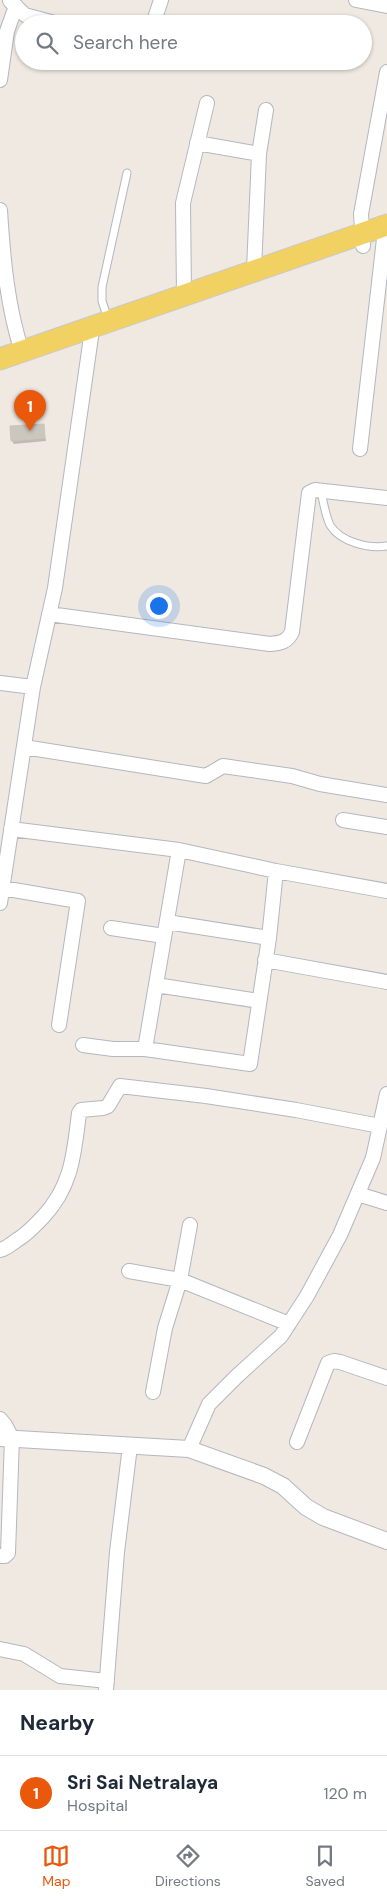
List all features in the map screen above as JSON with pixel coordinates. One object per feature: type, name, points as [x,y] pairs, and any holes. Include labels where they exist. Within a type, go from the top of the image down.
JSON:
[{"type":"main road","points":[[0,359],[254,270],[386,234]]},
{"type":"main road","points":[[0,369],[362,240]]},
{"type":"street","points":[[156,15],[161,0]]},
{"type":"street","points":[[356,0],[387,6]]},
{"type":"street","points":[[13,3],[25,15]]},
{"type":"street","points":[[0,80],[13,3]]},
{"type":"street","points":[[362,240],[361,214],[387,72]]},
{"type":"street","points":[[184,295],[183,202],[207,104]]},
{"type":"street","points":[[254,270],[259,154],[266,110]]},
{"type":"street","points":[[197,143],[259,154]]},
{"type":"street","points":[[0,210],[4,265],[4,301],[22,352]]},
{"type":"street","points":[[360,448],[386,234]]},
{"type":"street","points":[[0,903],[33,687],[55,588],[91,337]]},
{"type":"street","points":[[49,614],[270,644],[279,643],[288,639],[292,632],[309,494],[315,490],[321,490],[387,498]]},
{"type":"street","points":[[0,683],[33,687]]},
{"type":"street","points":[[24,747],[206,776],[223,766],[292,776],[320,784],[387,795]]},
{"type":"street","points":[[342,820],[387,827]]},
{"type":"street","points":[[11,829],[179,850],[276,871],[387,890]]},
{"type":"street","points":[[145,1049],[179,850]]},
{"type":"street","points":[[83,1045],[145,1049],[250,1064],[269,938],[276,871]]},
{"type":"street","points":[[2,888],[78,901],[59,1025]]},
{"type":"street","points":[[111,928],[166,929],[269,938]]},
{"type":"street","points":[[265,960],[387,982]]},
{"type":"street","points":[[156,985],[259,1001]]},
{"type":"street","points":[[0,1250],[30,1231],[57,1199],[69,1177],[81,1110],[108,1106],[120,1086],[206,1096],[380,1126]]},
{"type":"street","points":[[189,1449],[209,1404],[281,1336],[307,1296],[340,1235],[373,1158],[387,1094]]},
{"type":"street","points":[[358,1194],[387,1203]]},
{"type":"street","points":[[153,1392],[165,1328],[180,1280],[190,1225]]},
{"type":"street","points":[[129,1271],[180,1280],[288,1324]]},
{"type":"street","points":[[298,1442],[328,1363],[340,1362],[387,1378]]},
{"type":"street","points":[[0,1419],[5,1425],[6,1438],[8,1553],[5,1556],[0,1556]]},
{"type":"street","points":[[6,1438],[189,1449],[264,1476],[283,1486],[306,1507],[323,1517],[387,1541]]},
{"type":"street","points":[[0,1649],[24,1654],[60,1676],[106,1686],[116,1552],[130,1446]]},
{"type":"lane","points":[[109,321],[102,301],[102,287],[127,173]]},
{"type":"lane","points":[[321,490],[324,510],[331,527],[344,538],[363,545],[387,546]]},
{"type":"building","points":[[44,424],[45,438],[11,441],[10,426]]},
{"type":"place","name":"Sri Sai Netralaya","points":[[30,431]]}]
